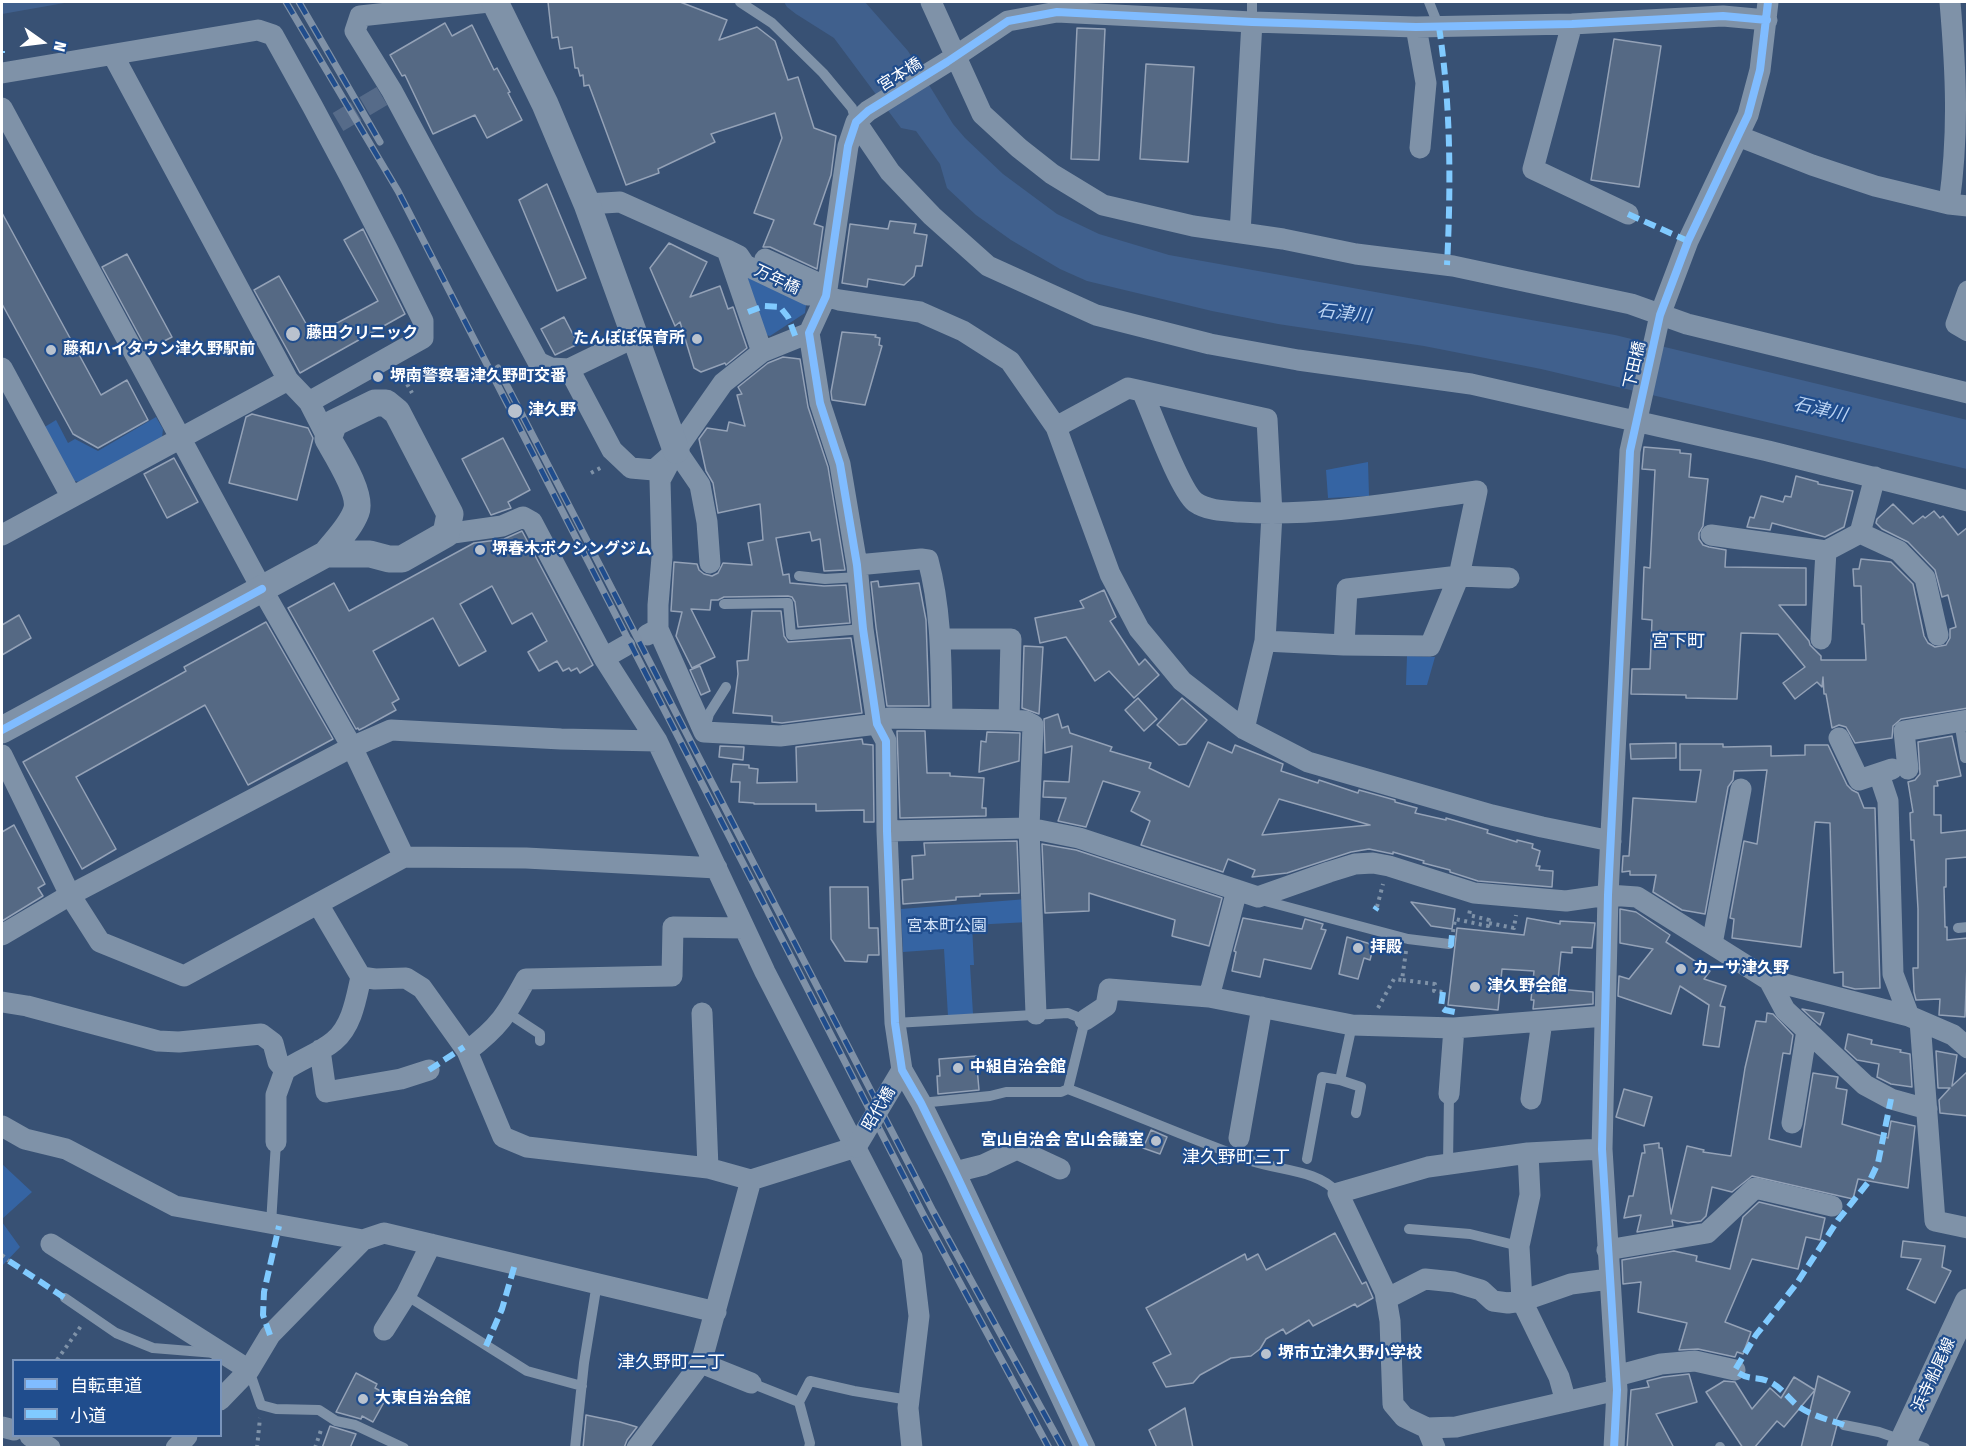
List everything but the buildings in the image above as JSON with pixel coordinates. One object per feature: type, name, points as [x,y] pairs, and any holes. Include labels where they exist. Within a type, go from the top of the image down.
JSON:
[{"type":"street","points":[[489,2],[360,16],[355,31],[387,94],[538,362],[551,368],[569,369],[635,336]]},
{"type":"street","points":[[495,2],[545,104],[587,204],[676,450],[700,485],[707,522],[710,563]]},
{"type":"street","points":[[931,2],[952,59],[982,114],[1019,148],[1075,189],[1103,205],[1193,226],[1283,239],[1356,254],[1453,266],[1631,304],[1687,324],[1968,393]]},
{"type":"street","points":[[1738,136],[1812,165],[1875,186],[1958,205],[1955,159],[1956,73],[1950,2]]},
{"type":"street","name":"宮本橋","points":[[862,116],[1008,21],[1057,12],[1252,12],[1416,27],[1439,27],[1572,24],[1723,16],[1768,11]]},
{"type":"street","name":"下田橋","points":[[1614,1448],[1617,1383],[1602,1149],[1608,895],[1630,451],[1660,315],[1689,241],[1748,115],[1760,70],[1768,11]]},
{"type":"street","points":[[1240,233],[1252,12]]},
{"type":"street","points":[[1572,24],[1533,169],[1628,214]]},
{"type":"street","points":[[1416,27],[1426,83],[1420,148]]},
{"type":"street","points":[[2,73],[258,30],[273,35],[332,125],[376,225],[423,321],[423,338],[309,402]]},
{"type":"street","points":[[2,730],[326,554],[358,510],[354,488],[309,402],[288,380],[113,55]]},
{"type":"street","points":[[2,108],[179,438],[352,747],[404,857]]},
{"type":"street","points":[[862,116],[848,146],[809,333],[820,403],[840,464],[877,724],[886,741],[887,831],[896,1023],[902,1070],[955,1172],[1084,1448]]},
{"type":"street","points":[[862,116],[890,172],[932,216],[988,266],[1096,315],[1210,344],[1298,360],[1450,380],[1636,421],[1968,501]]},
{"type":"street","points":[[587,204],[620,202],[737,257],[752,252],[816,282],[818,295]]},
{"type":"street","points":[[737,257],[762,352]]},
{"type":"street","points":[[1968,291],[1956,324],[1968,331]]},
{"type":"street","points":[[818,295],[920,312],[963,331],[1010,361],[1056,427],[1110,574],[1139,629],[1182,681],[1244,729],[1308,762],[1492,815],[1611,841]]},
{"type":"street","points":[[809,333],[762,352],[723,383],[676,450],[660,480],[662,557],[652,632],[704,732],[780,736],[877,724],[889,718],[1009,720],[1025,721],[1033,725],[1029,828],[1036,1014]]},
{"type":"street","points":[[2,368],[71,496]]},
{"type":"street","points":[[569,369],[612,450],[631,468],[654,470],[676,450]]},
{"type":"street","points":[[2,535],[288,380]]},
{"type":"street","points":[[1056,427],[1128,388],[1268,419],[1272,514],[1265,641],[1244,729]]},
{"type":"street","points":[[1142,391],[1182,484],[1195,502],[1214,510],[1272,514],[1353,508],[1477,491],[1459,576],[1430,646],[1265,641]]},
{"type":"street","points":[[328,439],[334,423],[375,403],[386,403],[397,412],[450,514],[446,534]]},
{"type":"street","points":[[1711,535],[1826,551],[1860,533],[1875,477]]},
{"type":"street","points":[[326,554],[370,554],[388,559],[402,559],[446,534],[502,526],[523,518],[532,522],[604,658],[657,741],[744,928],[912,1257],[919,1316],[909,1400],[912,1448]]},
{"type":"street","points":[[1860,533],[1899,551],[1924,578],[1938,635]]},
{"type":"street","points":[[1821,639],[1826,551]]},
{"type":"street","points":[[857,571],[921,559],[928,560],[941,639],[942,719]]},
{"type":"street","points":[[1344,645],[1347,589],[1459,576],[1509,578]]},
{"type":"street","points":[[941,639],[1011,639],[1009,720]]},
{"type":"street","points":[[604,658],[625,646]]},
{"type":"street","points":[[1963,720],[1904,731],[1893,771],[1888,801],[1893,974],[1915,1018],[1927,1109],[1935,1221],[1968,1228]]},
{"type":"street","points":[[2,935],[70,895],[352,747],[391,730],[561,739],[657,741]]},
{"type":"street","points":[[1839,738],[1859,780],[1893,771]]},
{"type":"street","points":[[2,755],[70,895],[100,942],[184,976],[404,857],[526,858],[717,868]]},
{"type":"street","points":[[1712,944],[1741,789]]},
{"type":"street","points":[[887,831],[1029,828],[1079,838],[1258,897],[1338,869],[1355,864],[1373,863],[1474,893],[1566,901],[1608,895],[1637,897],[1769,980],[1915,1018],[1953,1035],[1968,1048]]},
{"type":"street","points":[[1209,996],[1237,890]]},
{"type":"street","points":[[276,1142],[276,1095],[285,1070],[335,1040],[346,1027],[355,1005],[361,977],[318,904]]},
{"type":"street","points":[[467,1051],[488,1035],[508,1013],[526,979],[672,976],[673,927],[744,928]]},
{"type":"street","points":[[361,977],[406,978],[422,988],[467,1051],[503,1137],[527,1147],[708,1168],[751,1180],[856,1147]]},
{"type":"street","points":[[1769,980],[1785,1010],[1865,1085],[1891,1099],[1927,1109]]},
{"type":"street","points":[[1085,1020],[1106,1006],[1109,989],[1209,996],[1361,1026],[1454,1028],[1605,1017]]},
{"type":"street","points":[[2,1002],[27,1006],[158,1041],[179,1042],[261,1034],[273,1043],[278,1062],[285,1070]]},
{"type":"street","points":[[1239,1138],[1262,1007]]},
{"type":"street","points":[[702,1013],[708,1168]]},
{"type":"street","points":[[1531,1099],[1542,1022]]},
{"type":"street","points":[[1449,1094],[1454,1028]]},
{"type":"street","points":[[1792,1123],[1807,1030]]},
{"type":"street","points":[[320,1050],[326,1092],[401,1079],[429,1070]]},
{"type":"street","name":"昭代橋","points":[[856,1147],[902,1070]]},
{"type":"street","points":[[2,1126],[25,1139],[66,1149],[175,1206],[363,1240]]},
{"type":"street","points":[[955,1172],[983,1165],[1017,1149],[1060,1168]]},
{"type":"street","points":[[1602,1149],[1528,1153],[1428,1167],[1338,1193],[1385,1292],[1390,1322],[1393,1404],[1404,1417],[1427,1428],[1455,1427],[1566,1402],[1661,1364],[1695,1361],[1735,1370]]},
{"type":"street","points":[[1528,1153],[1530,1195],[1519,1246],[1522,1301],[1559,1377],[1566,1402]]},
{"type":"street","points":[[637,1448],[701,1363],[751,1180]]},
{"type":"street","points":[[1607,1250],[1707,1233],[1755,1188],[1832,1206]]},
{"type":"street","points":[[222,1398],[249,1370],[270,1335],[363,1240],[384,1233],[716,1312]]},
{"type":"street","points":[[51,1244],[249,1370]]},
{"type":"street","points":[[384,1330],[406,1295],[431,1244]]},
{"type":"street","points":[[1386,1299],[1425,1279],[1454,1282],[1481,1290],[1493,1301],[1522,1301],[1571,1284],[1609,1279]]},
{"type":"street","name":"浜寺船尾線","points":[[1909,1445],[1968,1302]]},
{"type":"street","points":[[701,1363],[751,1383]]},
{"type":"street","points":[[1427,1428],[1435,1448]]},
{"type":"street","points":[[32,1437],[50,1448]]},
{"type":"lane","points":[[740,2],[772,22],[862,116]]},
{"type":"lane","points":[[1429,2],[1439,27]]},
{"type":"lane","points":[[799,576],[825,579],[857,571]]},
{"type":"lane","points":[[724,604],[788,603],[791,635],[863,629]]},
{"type":"lane","points":[[704,732],[709,714],[726,687]]},
{"type":"lane","points":[[1963,720],[1965,758]]},
{"type":"lane","points":[[1258,897],[1265,902],[1408,939],[1450,940]]},
{"type":"lane","points":[[508,1013],[540,1034],[540,1041]]},
{"type":"lane","points":[[896,1023],[1068,1013],[1085,1020],[1068,1089]]},
{"type":"lane","points":[[1340,1080],[1361,1026]]},
{"type":"lane","points":[[1306,1159],[1322,1077],[1361,1087],[1356,1113]]},
{"type":"lane","points":[[921,1103],[990,1096],[1006,1092],[1061,1092],[1068,1089],[1259,1164],[1319,1177],[1330,1183],[1338,1193]]},
{"type":"lane","points":[[1448,1164],[1449,1094]]},
{"type":"lane","points":[[271,1224],[276,1142]]},
{"type":"lane","points":[[1409,1229],[1470,1234],[1519,1246]]},
{"type":"lane","points":[[575,1448],[584,1363],[597,1283]]},
{"type":"lane","points":[[406,1295],[527,1371],[582,1386]]},
{"type":"lane","points":[[64,1298],[116,1333],[153,1348],[224,1354]]},
{"type":"lane","points":[[249,1370],[261,1405],[276,1409],[319,1410],[336,1421],[355,1425],[404,1448]]},
{"type":"lane","points":[[808,1448],[810,1443],[799,1402],[810,1381],[909,1400]]},
{"type":"lane","points":[[751,1383],[799,1402]]},
{"type":"lane","points":[[1844,1425],[1879,1432],[1909,1445]]},
{"type":"path","points":[[591,473],[608,464]]},
{"type":"path","points":[[1450,940],[1455,919],[1499,925]]},
{"type":"path","points":[[1402,980],[1408,939]]},
{"type":"path","points":[[1361,1026],[1394,979],[1435,984],[1434,991],[1443,992]]},
{"type":"path","points":[[2,1255],[9,1261]]},
{"type":"path","points":[[58,1359],[88,1316]]},
{"type":"path","points":[[257,1448],[261,1405]]},
{"type":"green space","points":[[745,274],[806,305],[805,313],[770,336],[762,334]]},
{"type":"green space","points":[[156,417],[163,429],[162,438],[79,482],[71,480],[43,428],[56,420],[68,443],[75,439],[98,451]]},
{"type":"green space","points":[[1368,462],[1369,496],[1328,498],[1326,470]]},
{"type":"green space","points":[[1407,656],[1435,657],[1427,685],[1406,685]]},
{"type":"green space","name":"宮本町公園","points":[[1027,899],[1029,922],[972,925],[974,965],[970,965],[973,1014],[948,1016],[944,949],[903,952],[901,909]]},
{"type":"green space","points":[[2,1164],[32,1192],[2,1219]]},
{"type":"green space","points":[[2,1222],[20,1247],[2,1266]]},
{"type":"water","points":[[2,2],[70,2],[2,14]]},
{"type":"water","name":"石津川","points":[[784,2],[865,2],[908,51],[953,124],[965,138],[1003,174],[1057,214],[1099,234],[1169,255],[1615,335],[1967,420],[1967,469],[1541,369],[1424,346],[1278,324],[1212,311],[1087,281],[1060,269],[1011,240],[976,215],[947,188],[940,164],[916,131],[901,128],[834,38],[796,14]]},
{"type":"tunnel","points":[[338,122],[382,96]]},
{"type":"railway","points":[[286,2],[398,191],[924,1216],[1049,1448]]},
{"type":"railway","points":[[299,2],[380,142]]},
{"type":"railway","points":[[498,368],[933,1211],[1063,1448]]},
{"type":"marked path","points":[[1439,27],[1446,86],[1449,146],[1447,265]]},
{"type":"marked path","points":[[1628,214],[1688,241]]},
{"type":"marked path","points":[[748,312],[764,306],[780,307],[788,317],[796,338]]},
{"type":"marked path","points":[[1449,944],[1451,945],[1452,935]]},
{"type":"marked path","points":[[1443,992],[1441,1007],[1455,1012]]},
{"type":"marked path","points":[[429,1070],[464,1047]]},
{"type":"marked path","points":[[1844,1425],[1804,1410],[1770,1382],[1744,1376],[1735,1370],[1756,1335],[1797,1283],[1838,1220],[1870,1180],[1878,1163],[1891,1099]]},
{"type":"marked path","points":[[270,1335],[263,1315],[264,1292],[279,1226]]},
{"type":"marked path","points":[[9,1261],[65,1298]]},
{"type":"marked path","points":[[486,1346],[502,1309],[515,1264]]},
{"type":"cycle path","points":[[1614,1448],[1617,1390],[1602,1149],[1608,895],[1630,451],[1660,315],[1688,241],[1748,115],[1760,70],[1768,2]]},
{"type":"cycle path","points":[[1085,1448],[955,1172],[902,1070],[895,1023],[887,831],[886,741],[877,724],[863,629],[857,565],[840,464],[820,403],[809,333],[826,296],[848,146],[856,122],[868,111],[1008,21],[1057,12],[1252,22],[1416,27],[1572,24],[1723,16],[1767,20]]},
{"type":"cycle path","points":[[2,730],[262,589]]},
{"type":"place","name":"藤田クリニック","points":[[293,334]]},
{"type":"place","name":"たんぽぽ保育所","points":[[697,339]]},
{"type":"place","name":"藤和ハイタウン津久野駅前","points":[[51,350]]},
{"type":"place","name":"堺南警察署津久野町交番","points":[[378,377]]},
{"type":"place","name":"津久野","points":[[515,411]]},
{"type":"place","name":"堺春木ボクシングジム","points":[[480,550]]},
{"type":"place","name":"拝殿","points":[[1358,948]]},
{"type":"place","name":"カーサ津久野","points":[[1681,969]]},
{"type":"place","name":"津久野会館","points":[[1475,987]]},
{"type":"place","name":"中組自治会館","points":[[958,1068]]},
{"type":"place","name":"宮山自治会 宮山会議室","points":[[1156,1141]]},
{"type":"place","name":"堺市立津久野小学校","points":[[1266,1354]]},
{"type":"place","name":"大東自治会館","points":[[363,1399]]},
{"type":"district","name":"宮下町","points":[[1678,642]]},
{"type":"district","name":"津久野町三丁","points":[[1236,1158]]},
{"type":"district","name":"津久野町二丁","points":[[671,1363]]}]
